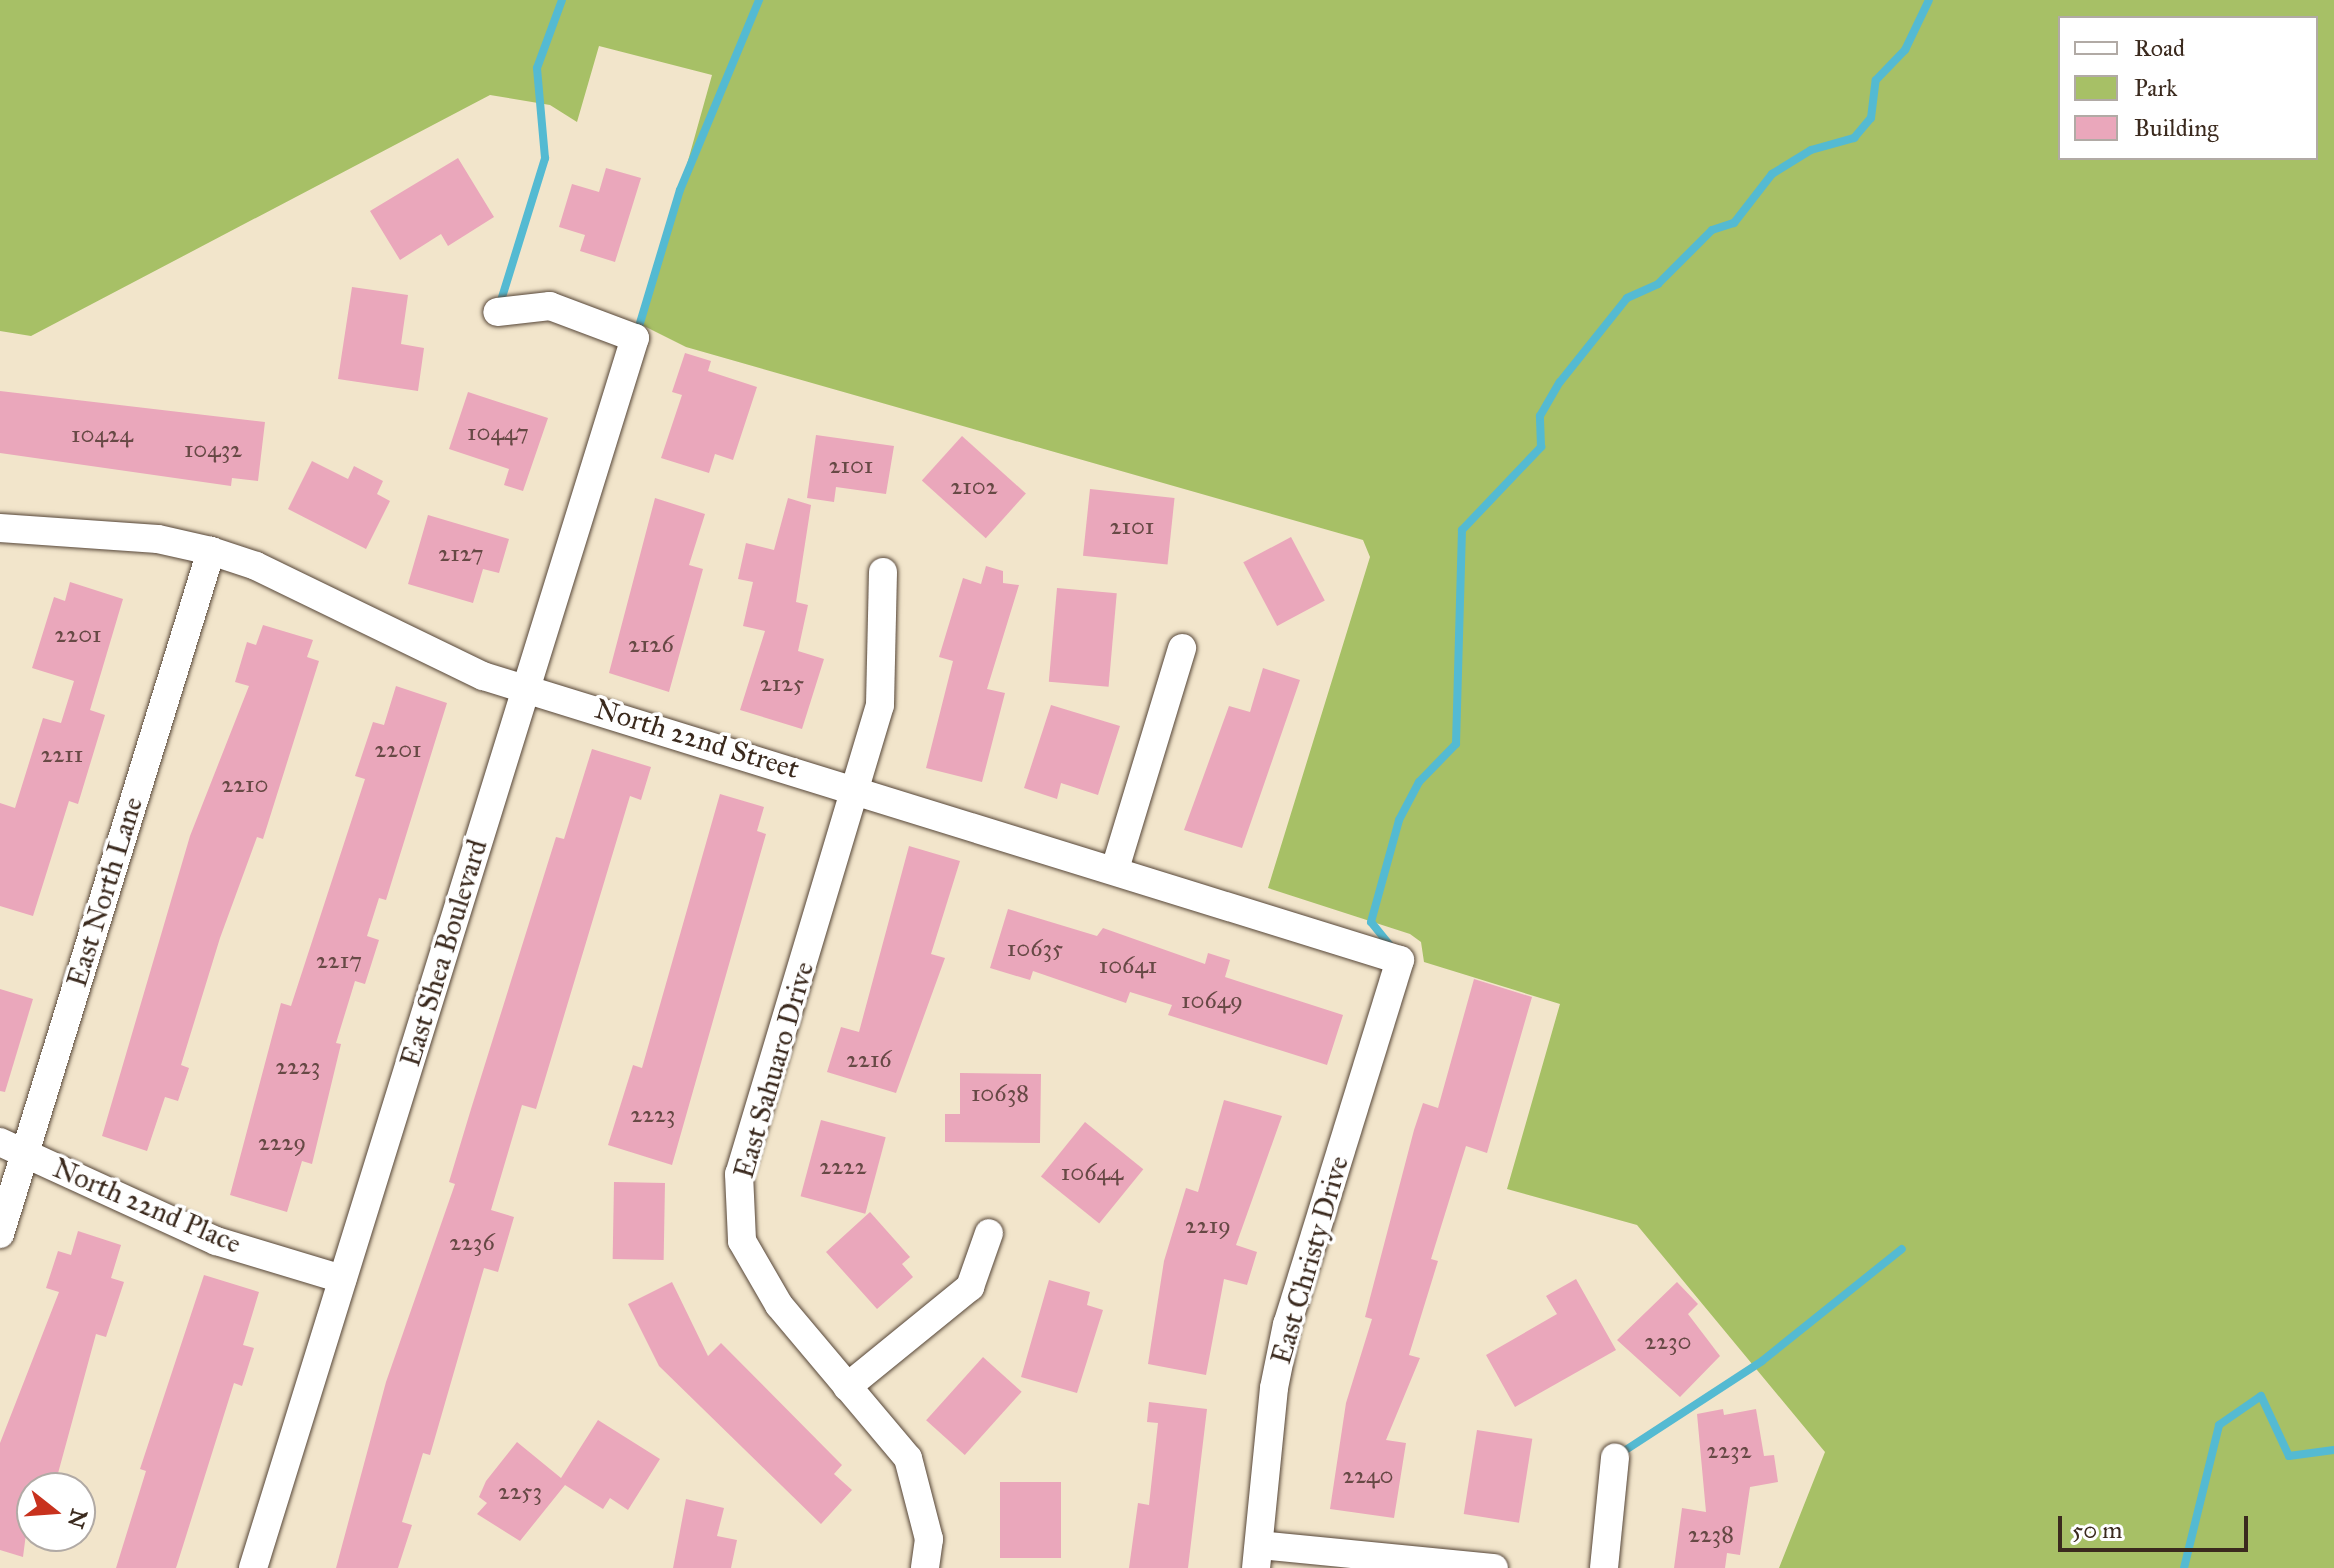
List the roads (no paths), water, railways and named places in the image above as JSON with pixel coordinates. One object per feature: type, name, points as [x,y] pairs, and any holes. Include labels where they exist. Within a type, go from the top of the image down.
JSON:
[{"type":"street","name":"East Shea Boulevard","points":[[253,1568],[635,338],[550,306],[497,312]]},
{"type":"street","name":"North 22nd Street","points":[[0,528],[158,539],[211,551],[256,566],[483,676],[858,788],[1400,960]]},
{"type":"street","name":"East North Lane","points":[[0,1234],[12,1148],[211,551]]},
{"type":"street","name":"East Sahuaro Drive","points":[[883,572],[880,705],[858,788],[739,1174],[742,1241],[779,1305],[908,1458],[929,1539],[925,1568]]},
{"type":"street","points":[[1115,869],[1182,648]]},
{"type":"street","name":"East Christy Drive","points":[[1257,1556],[1287,1324],[1400,960]]},
{"type":"street","name":"North 22nd Place","points":[[12,1148],[216,1241],[342,1279]]},
{"type":"street","points":[[847,1387],[970,1287],[989,1233]]},
{"type":"street","points":[[1604,1568],[1615,1458]]},
{"type":"street","points":[[1257,1556],[1494,1568]]},
{"type":"waterway","points":[[499,307],[545,158],[537,68],[562,0]]},
{"type":"waterway","points":[[637,333],[680,190],[759,0]]},
{"type":"waterway","points":[[1392,948],[1371,922],[1399,820],[1419,782],[1456,744],[1462,530],[1541,447],[1540,416],[1560,382],[1627,298],[1658,284],[1712,230],[1734,223],[1772,174],[1811,150],[1854,138],[1871,118],[1876,80],[1905,50],[1929,0]]},
{"type":"waterway","points":[[1618,1455],[1762,1361],[1902,1249]]},
{"type":"waterway","points":[[2184,1568],[2219,1425],[2261,1396],[2289,1456],[2334,1450]]}]
